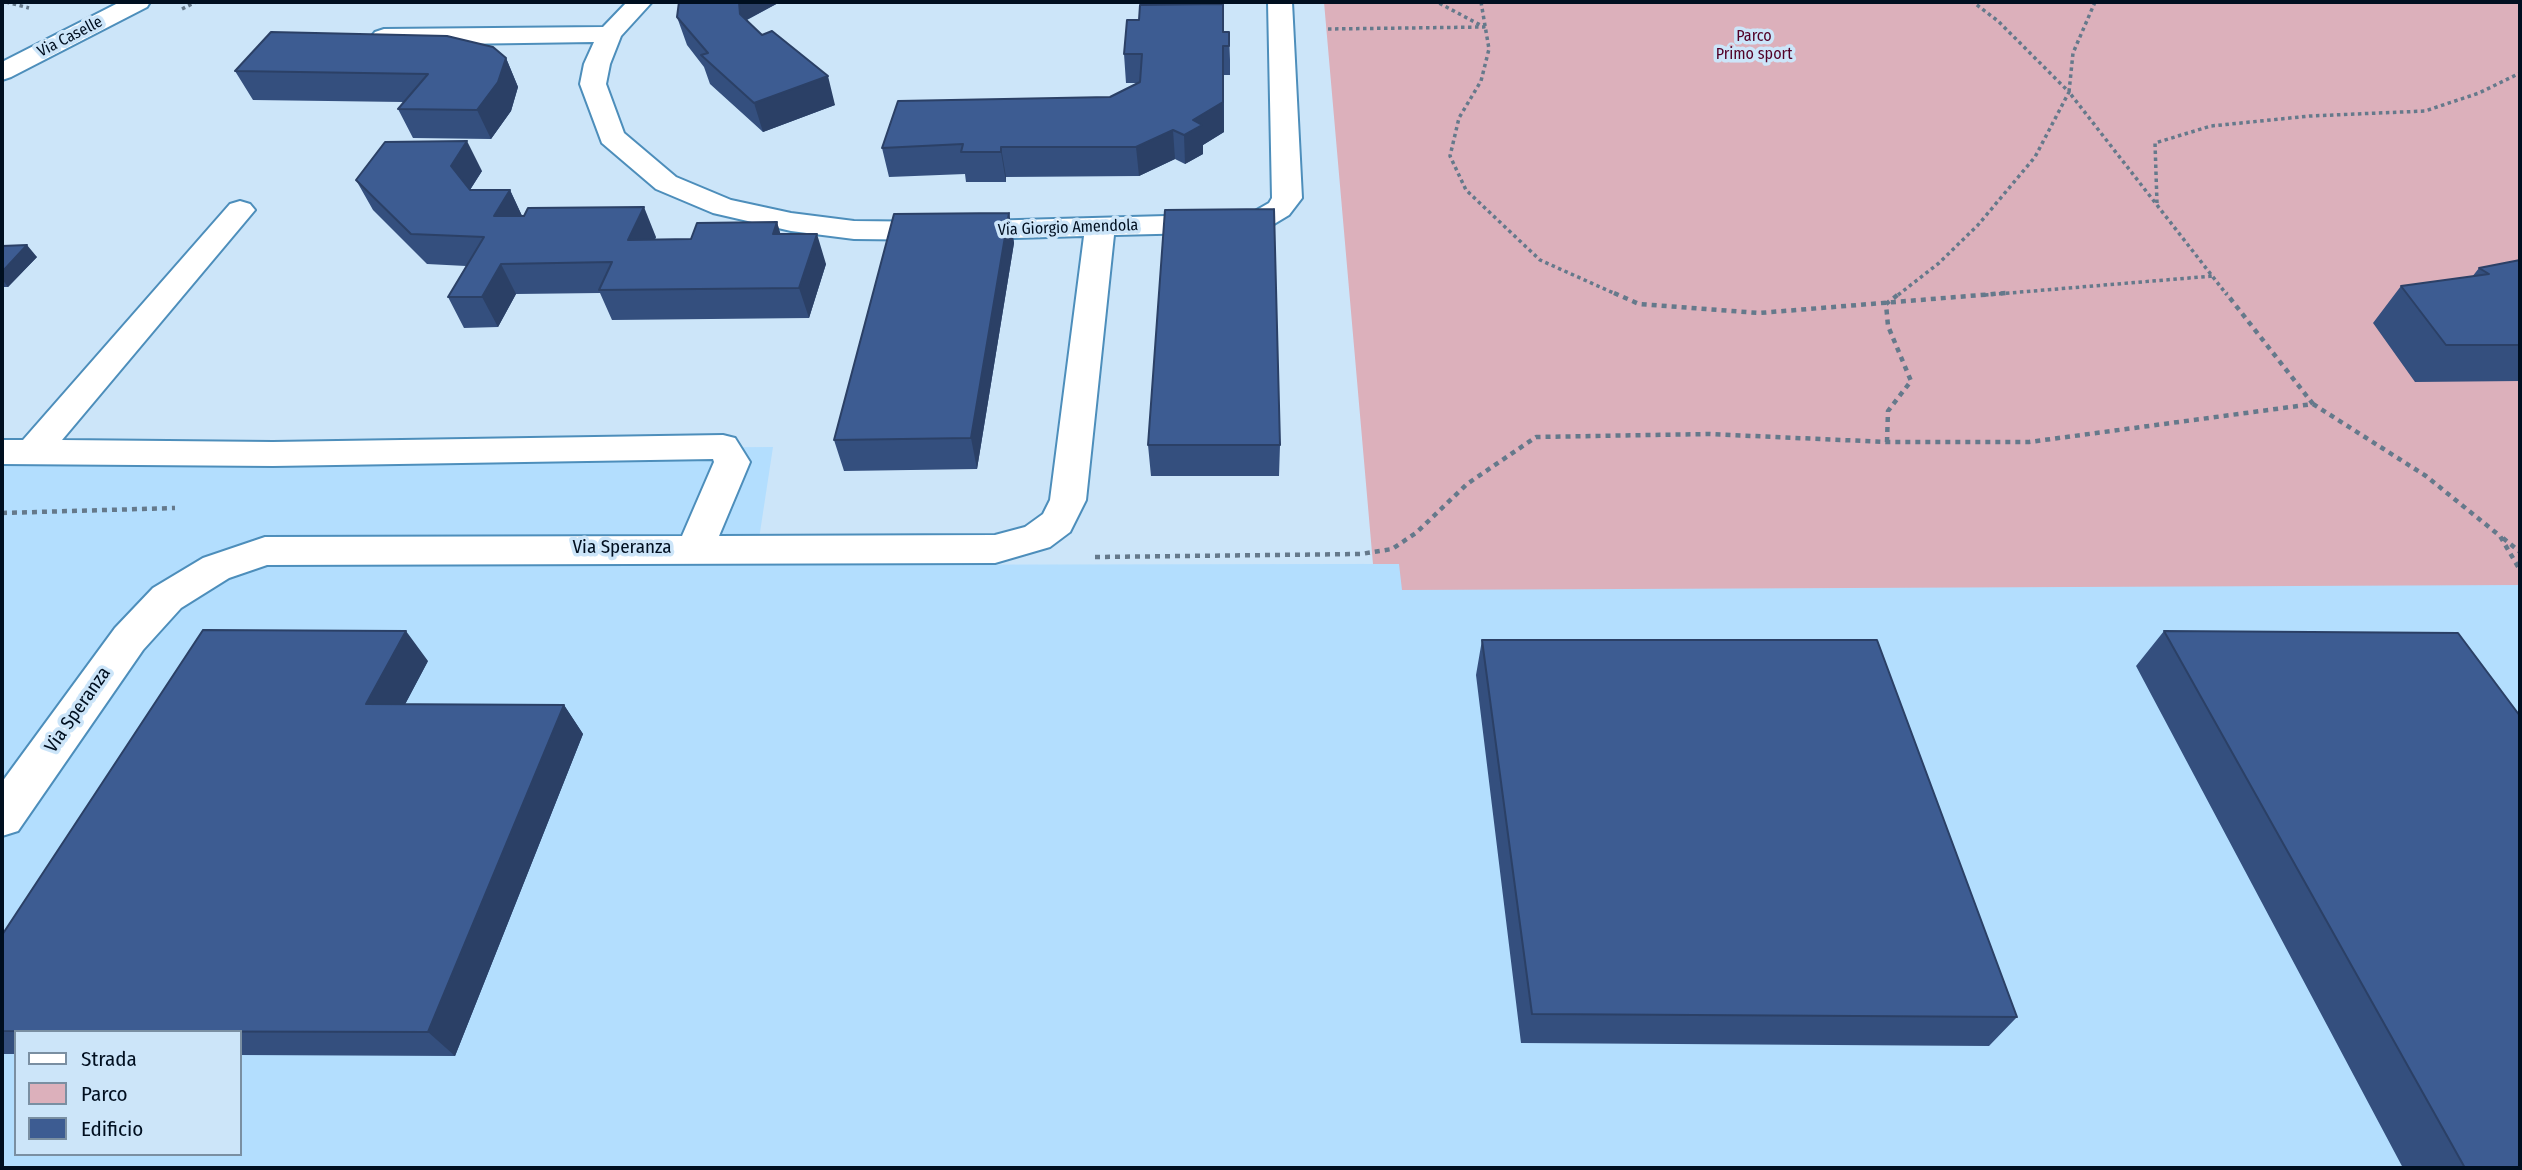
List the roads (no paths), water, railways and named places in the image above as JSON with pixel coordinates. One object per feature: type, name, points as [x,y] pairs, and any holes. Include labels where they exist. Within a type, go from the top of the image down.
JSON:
[{"type":"street","name":"Via Caselle","points":[[2,72],[138,2]]},
{"type":"street","name":"Via Giorgio Amendola","points":[[640,2],[610,34],[597,64],[593,84],[612,138],[666,183],[692,196],[723,207],[791,222],[854,230],[1100,228],[1240,223],[1264,218],[1279,209],[1287,198],[1280,2]]},
{"type":"street","points":[[359,37],[610,34]]},
{"type":"street","points":[[17,452],[240,210]]},
{"type":"street","name":"Via Speranza","points":[[2,817],[129,639],[167,598],[216,568],[265,551],[995,549],[1037,537],[1057,523],[1068,500],[1100,228]]},
{"type":"street","points":[[17,452],[273,454],[723,447],[732,461],[695,548]]},
{"type":"park label","name":"Parco Primo sport","points":[[1754,46]]}]
